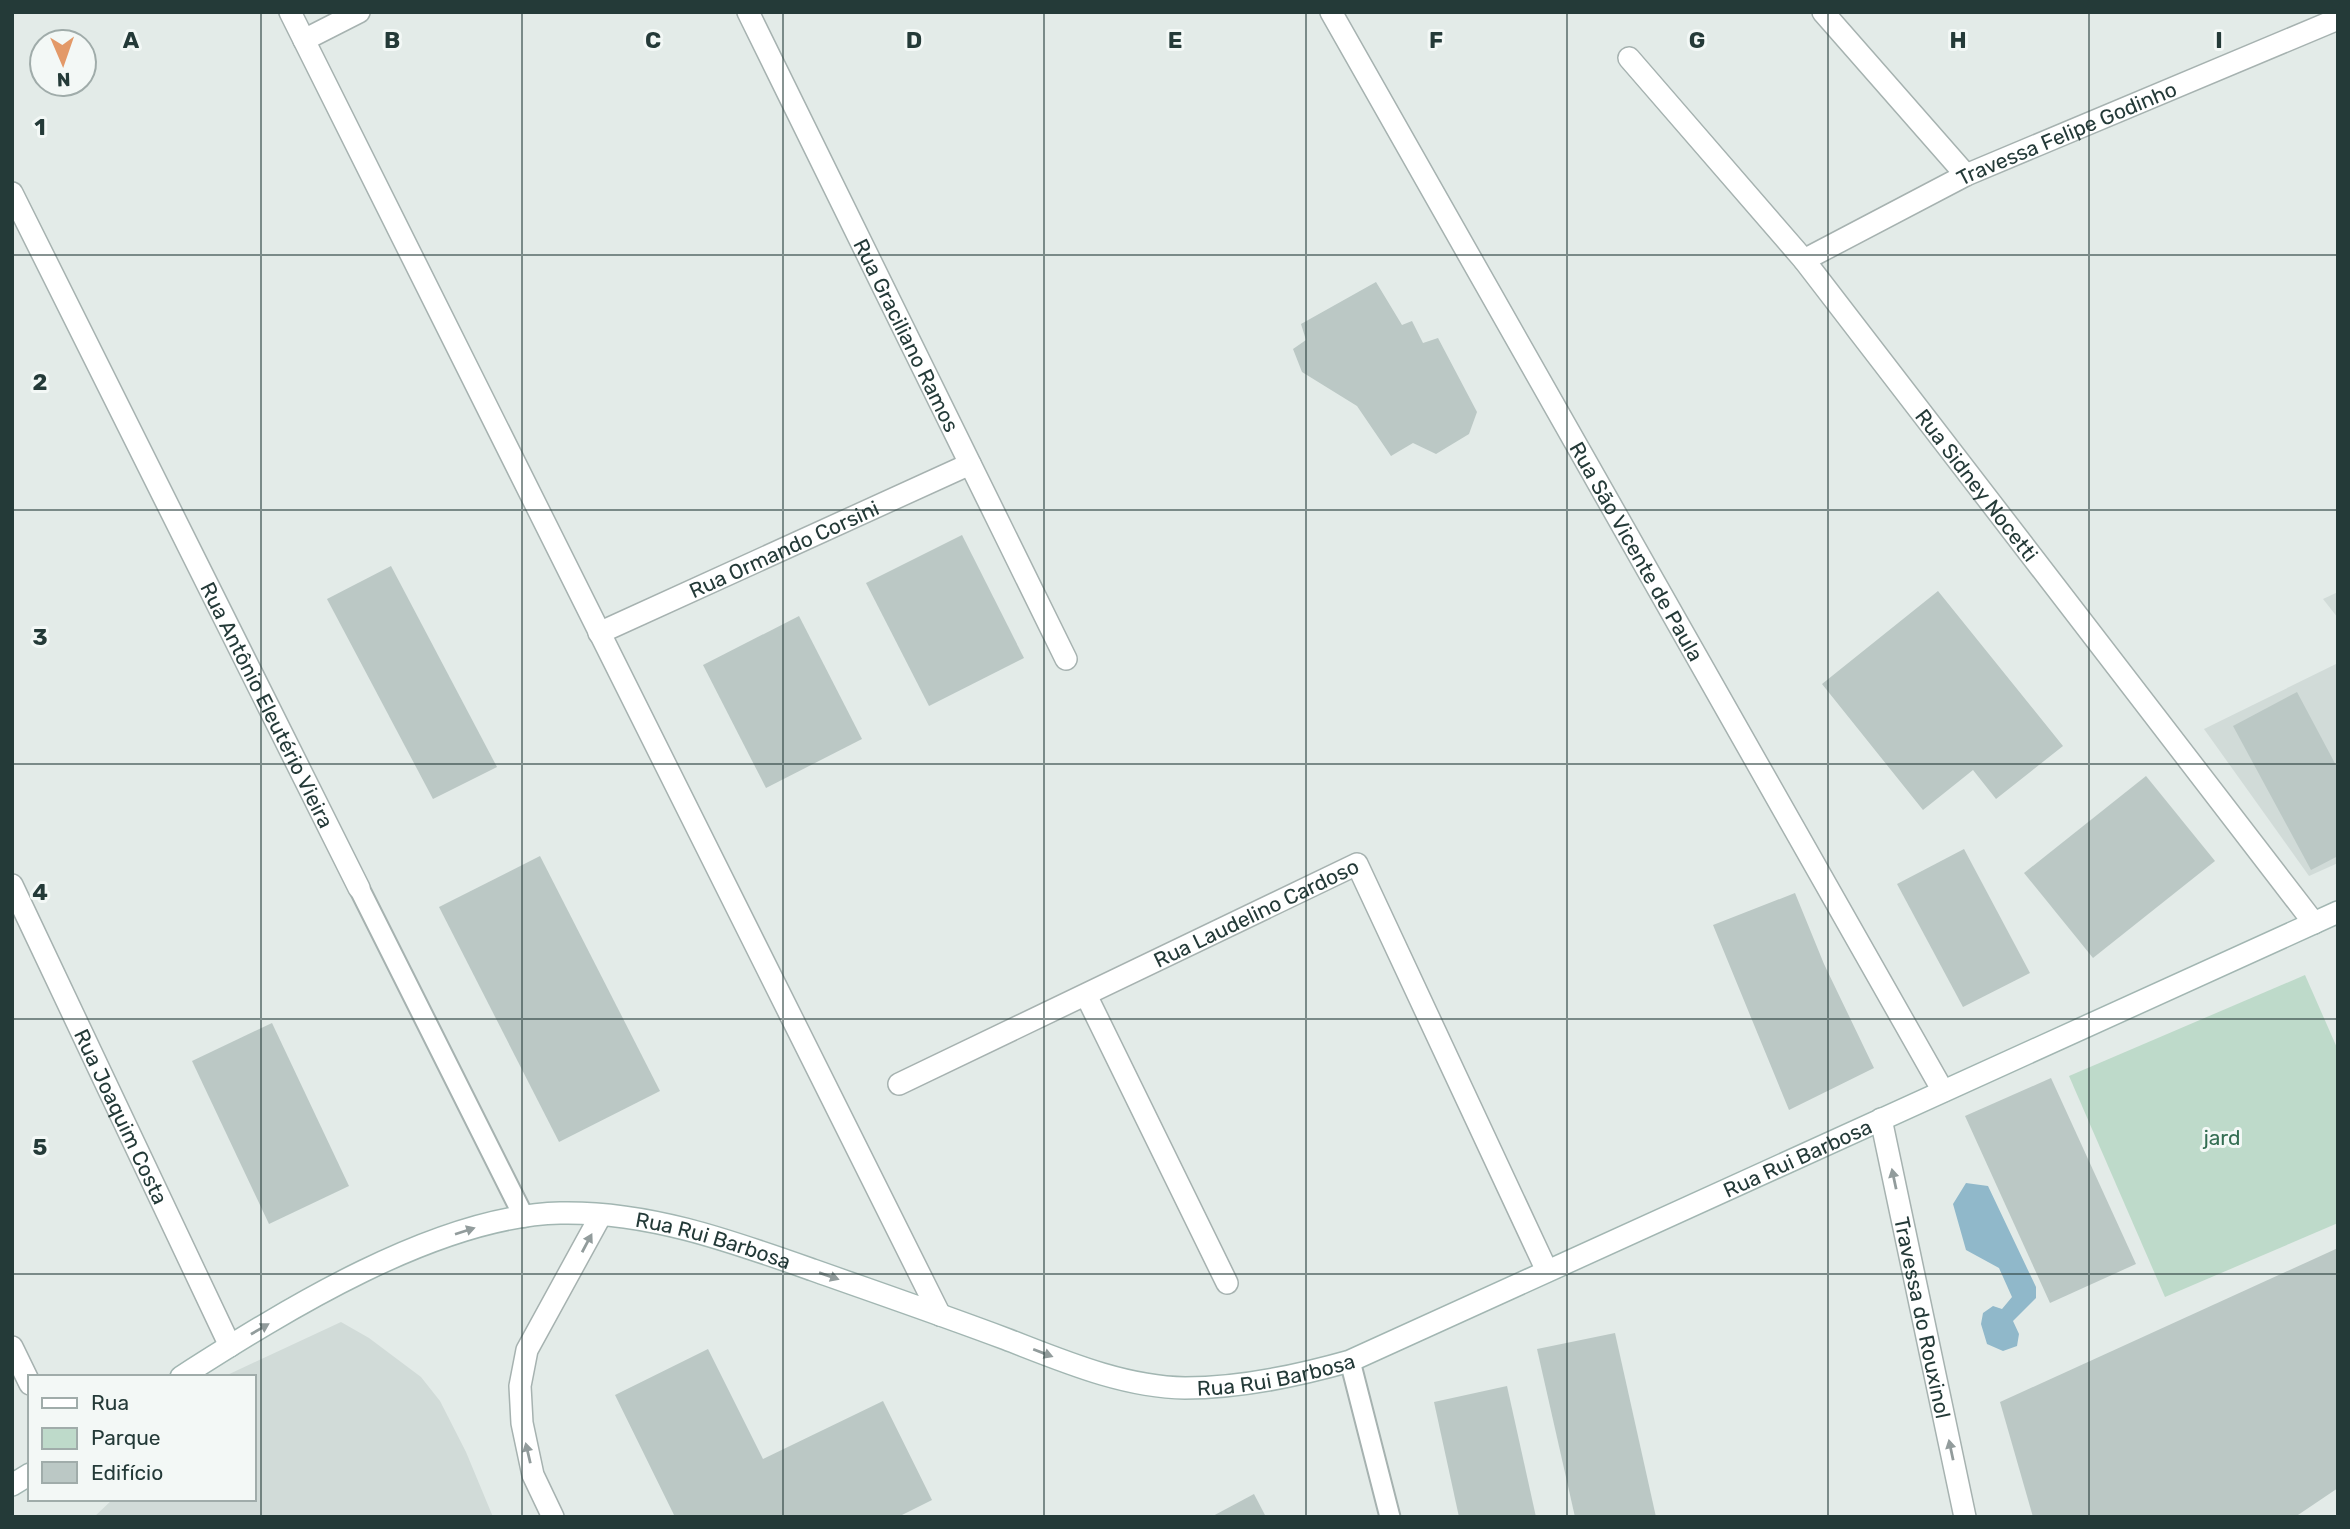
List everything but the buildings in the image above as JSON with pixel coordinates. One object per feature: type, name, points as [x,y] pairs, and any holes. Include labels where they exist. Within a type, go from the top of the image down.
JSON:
[{"type":"street","points":[[290,12],[940,1315]]},
{"type":"street","points":[[304,40],[359,12]]},
{"type":"street","name":"Rua Graciliano Ramos","points":[[748,12],[1066,659]]},
{"type":"street","name":"Rua São Vicente de Paula","points":[[1331,12],[1943,1091]]},
{"type":"street","points":[[1823,12],[1966,175]]},
{"type":"street","name":"Travessa Felipe Godinho","points":[[1804,260],[1966,175],[2338,19]]},
{"type":"street","name":"Rua Sidney Nocetti","points":[[1629,58],[1804,260],[2314,923]]},
{"type":"street","name":"Rua Antônio Eleutério Vieira","points":[[12,193],[359,888]]},
{"type":"street","name":"Rua Ormando Corsini","points":[[599,633],[970,464]]},
{"type":"street","name":"Rua Laudelino Cardoso","points":[[899,1084],[1357,864],[1548,1271]]},
{"type":"street","name":"Rua Joaquim Costa","points":[[12,885],[230,1346]]},
{"type":"street","name":"Rua Rui Barbosa","points":[[184,1375],[230,1346],[419,1246],[478,1227],[559,1213],[664,1223],[725,1239],[1065,1362],[1127,1380],[1184,1388],[1278,1378],[1350,1361],[2338,912]]},
{"type":"street","points":[[1086,995],[1227,1283]]},
{"type":"street","name":"Travessa do Rouxinol","points":[[1881,1119],[1965,1517]]},
{"type":"street","points":[[553,1517],[533,1475],[522,1423],[520,1385],[527,1350],[601,1215]]},
{"type":"street","points":[[12,1347],[28,1380]]},
{"type":"street","points":[[12,1485],[28,1475]]},
{"type":"lane","name":"Rua Antônio Eleutério Vieira","points":[[359,888],[524,1217]]},
{"type":"lane","points":[[1350,1361],[1390,1517]]},
{"type":"shaded area","points":[[2338,592],[2338,618],[2323,599]]},
{"type":"shaded area","points":[[2338,663],[2338,863],[2309,876],[2204,729]]},
{"type":"shaded area","points":[[341,1322],[369,1338],[421,1377],[440,1401],[466,1452],[493,1517],[94,1517],[111,1501],[256,1501],[256,1375],[227,1375]]},
{"type":"green space","name":"jard","points":[[2305,975],[2338,1050],[2338,1223],[2165,1297],[2069,1076]]},
{"type":"water","points":[[1966,1183],[1988,1186],[2036,1287],[2036,1298],[2013,1321],[2019,1334],[2017,1346],[2003,1351],[1987,1344],[1981,1324],[1983,1313],[1993,1306],[2002,1309],[2012,1297],[1999,1268],[1966,1250],[1953,1204]]}]
